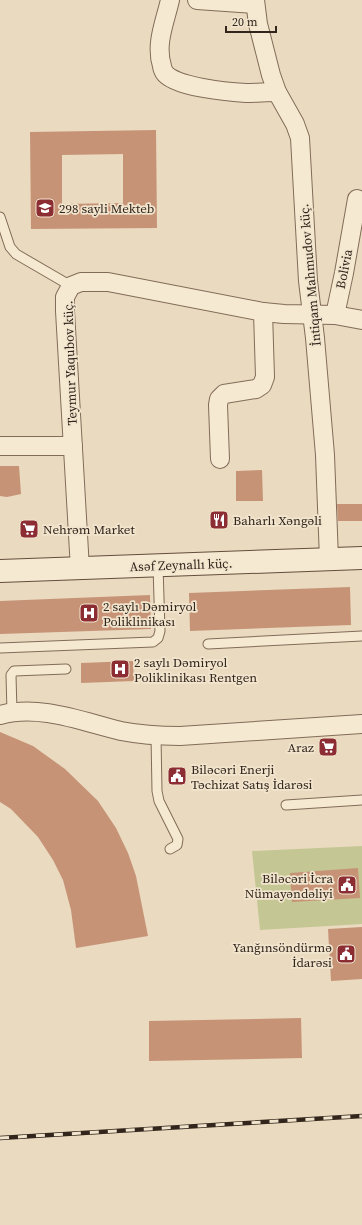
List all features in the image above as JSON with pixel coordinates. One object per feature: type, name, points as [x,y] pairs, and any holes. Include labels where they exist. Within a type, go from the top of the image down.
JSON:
[{"type":"main road","name":"Asəf Zeynallı küç.","points":[[0,571],[362,558]]},
{"type":"street","points":[[170,0],[159,43],[159,58],[164,72],[170,78],[186,84],[212,90],[246,93],[277,92]]},
{"type":"street","points":[[197,0],[255,2]]},
{"type":"street","name":"İntiqam Mahmudov küç.","points":[[255,2],[258,24],[271,75],[277,92],[295,124],[300,138],[308,281],[325,455],[329,559]]},
{"type":"street","name":"Bolivia","points":[[334,315],[344,273],[357,199]]},
{"type":"street","name":"Teymur Yaqubov küç.","points":[[80,569],[65,311],[65,297],[71,286],[81,282],[108,282],[263,312],[334,315],[362,320]]},
{"type":"street","points":[[220,459],[219,399],[224,394],[256,389],[262,385],[265,376],[263,312]]},
{"type":"street","points":[[0,446],[73,446]]},
{"type":"street","points":[[6,714],[47,713],[122,731],[156,736],[180,736],[362,724]]},
{"type":"lane","points":[[0,218],[10,247],[16,254],[71,286]]},
{"type":"lane","points":[[0,648],[153,642],[158,638],[160,631],[158,566]]},
{"type":"lane","points":[[208,644],[362,636]]},
{"type":"lane","points":[[6,714],[11,675],[14,671],[66,669]]},
{"type":"lane","points":[[156,736],[157,791],[159,801],[178,839],[177,845],[170,849]]},
{"type":"lane","points":[[286,805],[362,800]]},
{"type":"green space","points":[[362,846],[362,924],[260,930],[252,851]]},
{"type":"building","points":[[156,130],[157,228],[31,229],[30,132]],"holes":[[[123,154],[123,203],[62,204],[62,155]]]},
{"type":"building","points":[[0,466],[19,466],[21,494],[7,497],[0,496]]},
{"type":"building","points":[[262,470],[263,501],[236,501],[236,471]]},
{"type":"building","points":[[337,504],[362,504],[362,521],[338,521]]},
{"type":"building","points":[[350,587],[351,625],[190,631],[189,593]]},
{"type":"building","points":[[150,595],[151,629],[0,634],[0,601]]},
{"type":"building","points":[[133,661],[134,681],[81,683],[81,663]]},
{"type":"building","points":[[0,732],[33,746],[65,769],[98,801],[116,828],[128,853],[136,876],[148,936],[76,948],[71,910],[63,880],[53,860],[38,837],[11,809],[0,802]]},
{"type":"building","points":[[358,868],[360,898],[292,902],[290,873]]},
{"type":"building","name":"Yanğınsöndürmə İdarəsi","points":[[362,927],[362,979],[331,981],[328,929]]},
{"type":"building","points":[[301,1018],[302,1058],[149,1061],[149,1021]]},
{"type":"railway","points":[[0,1138],[362,1116]]},
{"type":"place","name":"298 sayli Mekteb","points":[[45,208]]},
{"type":"place","name":"Baharlı Xəngəli","points":[[219,520]]},
{"type":"place","name":"Nehrəm Market","points":[[29,529]]},
{"type":"place","name":"2 saylı Dəmiryol Poliklinikası","points":[[89,613]]},
{"type":"place","name":"2 saylı Dəmiryol Poliklinikası Rentgen","points":[[120,669]]},
{"type":"place","name":"Araz","points":[[328,747]]},
{"type":"place","name":"Biləcəri Enerji Təchizat Satış İdarəsi","points":[[177,776]]},
{"type":"place","name":"Biləcəri İcra Nümayəndəliyi","points":[[347,885]]},
{"type":"place","name":"Yanğınsöndürmə İdarəsi","points":[[346,954]]}]
